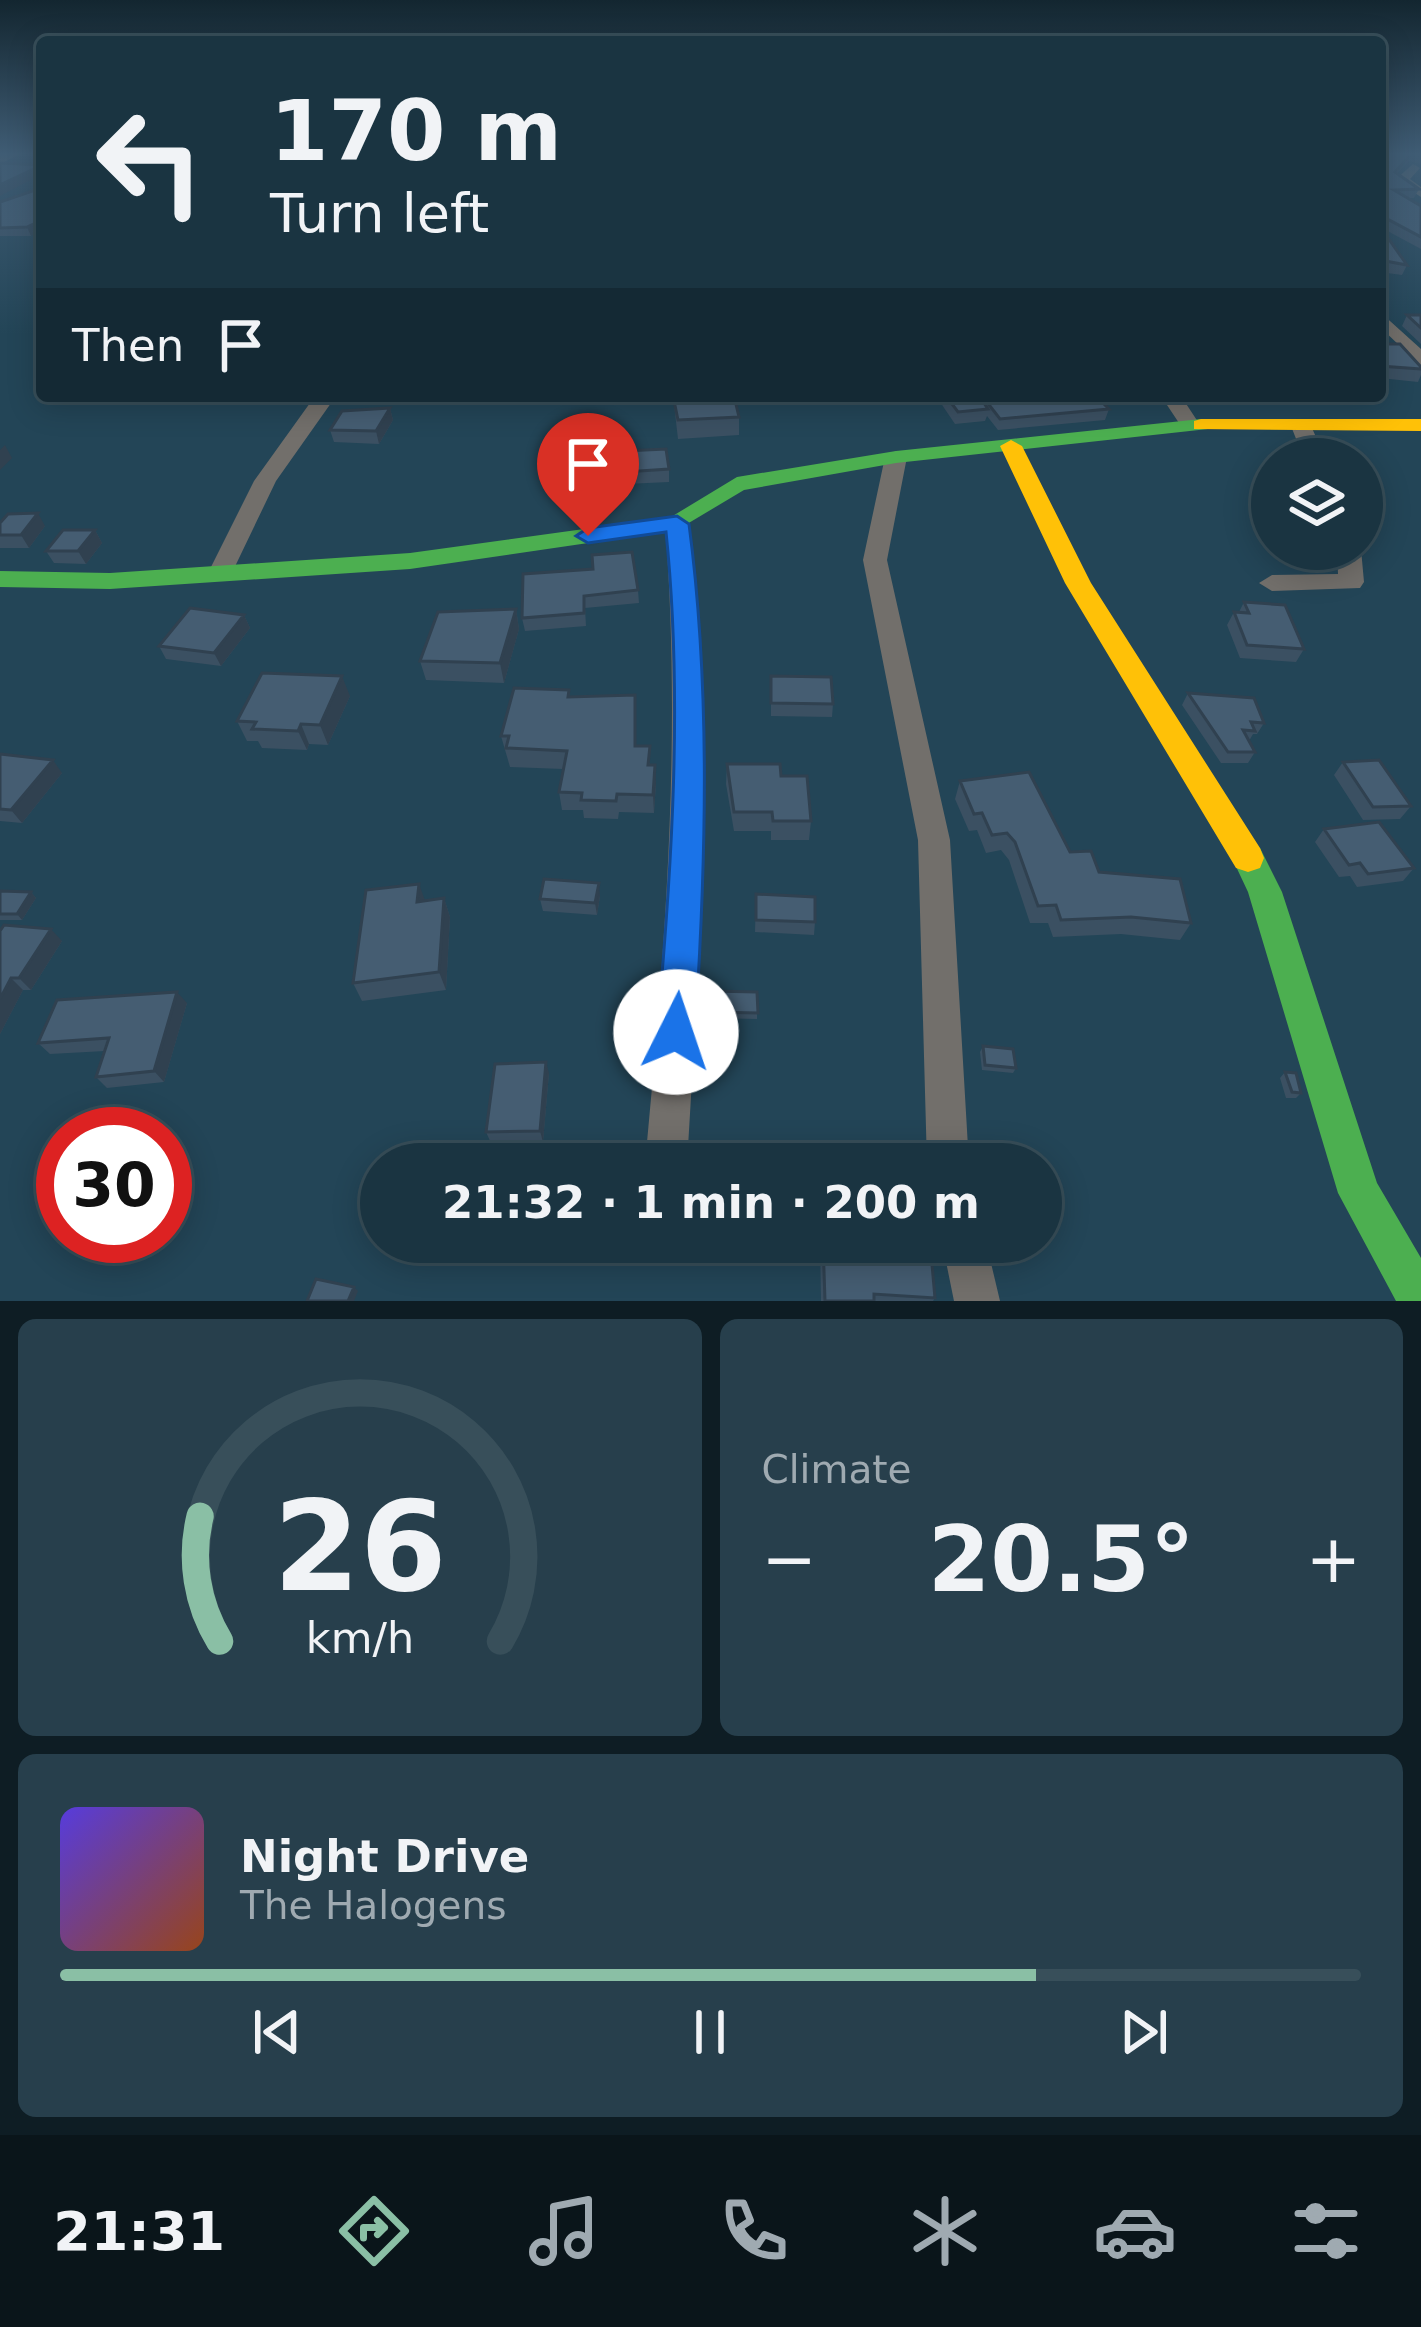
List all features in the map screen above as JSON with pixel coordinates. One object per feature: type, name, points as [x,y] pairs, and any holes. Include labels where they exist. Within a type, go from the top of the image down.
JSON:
[{"type":"street","points":[[1386,323],[1421,360]]},
{"type":"street","points":[[219,575],[254,493],[292,434],[321,402]]},
{"type":"street","points":[[1175,402],[1190,425]]},
{"type":"street","points":[[0,579],[219,575],[410,560],[677,524],[737,484],[896,457],[1123,437],[1190,425],[1419,428]]},
{"type":"street","points":[[1301,426],[1306,438]]},
{"type":"street","points":[[1011,446],[1078,583],[1224,813],[1265,892],[1359,1193],[1421,1301]]},
{"type":"street","points":[[896,457],[875,560],[934,840],[946,1143]]},
{"type":"street","points":[[668,1143],[686,900],[686,595],[677,524]]},
{"type":"street","points":[[1272,584],[1351,582],[1350,570]]},
{"type":"street","points":[[969,1263],[977,1301]]},
{"type":"building","points":[[0,213],[36,213],[36,223],[27,227],[0,228]]},
{"type":"building","points":[[1386,213],[1421,213],[1421,237],[1386,218]]},
{"type":"building","points":[[1386,238],[1388,238],[1407,265],[1386,261]]},
{"type":"building","points":[[1407,315],[1421,315],[1421,328]]},
{"type":"building","points":[[1386,344],[1400,344],[1421,369],[1386,366]]},
{"type":"building","points":[[674,402],[735,402],[739,417],[678,420]]},
{"type":"building","points":[[950,402],[983,402],[988,409],[958,412]]},
{"type":"building","points":[[987,402],[1102,402],[1109,409],[1000,419]]},
{"type":"building","points":[[390,408],[376,431],[330,430],[342,411]]},
{"type":"building","points":[[666,449],[669,469],[625,472],[624,451]]},
{"type":"building","points":[[38,513],[21,535],[0,535],[0,523],[8,514]]},
{"type":"building","points":[[63,530],[95,530],[78,551],[46,551]]},
{"type":"building","points":[[632,552],[638,590],[584,596],[584,613],[522,618],[523,574],[593,569],[592,555]]},
{"type":"building","points":[[1244,602],[1285,605],[1304,649],[1247,645],[1234,612],[1249,613]]},
{"type":"building","points":[[190,608],[244,615],[214,653],[159,646]]},
{"type":"building","points":[[516,609],[500,663],[420,661],[438,612]]},
{"type":"building","points":[[262,673],[342,676],[320,725],[301,724],[298,731],[252,729],[256,722],[237,721]]},
{"type":"building","points":[[771,676],[831,677],[833,704],[771,703]]},
{"type":"building","points":[[514,688],[569,690],[568,697],[635,695],[635,746],[650,746],[648,765],[655,765],[653,795],[581,800],[582,793],[559,792],[567,751],[506,748],[509,736],[501,736]]},
{"type":"building","points":[[1188,693],[1254,698],[1264,723],[1251,722],[1255,731],[1243,730],[1255,752],[1228,752]]},
{"type":"building","points":[[0,754],[53,760],[11,810],[0,809]]},
{"type":"building","points":[[1379,760],[1411,806],[1373,807],[1343,762]]},
{"type":"building","points":[[727,764],[780,764],[781,776],[807,776],[811,821],[773,821],[772,812],[734,812]]},
{"type":"building","points":[[1029,772],[1070,852],[1091,851],[1099,872],[1180,879],[1191,923],[1131,917],[1061,920],[1056,905],[1038,906],[1015,842],[1007,833],[992,835],[982,813],[974,814],[960,781]]},
{"type":"building","points":[[1379,822],[1414,868],[1368,874],[1360,863],[1349,865],[1324,829]]},
{"type":"building","points":[[544,879],[599,883],[595,903],[540,899]]},
{"type":"building","points":[[419,884],[417,902],[444,898],[439,972],[353,983],[366,890]]},
{"type":"building","points":[[0,891],[31,892],[17,914],[0,914]]},
{"type":"building","points":[[756,894],[815,897],[815,922],[756,920]]},
{"type":"building","points":[[4,925],[51,929],[0,999],[0,931]]},
{"type":"building","points":[[711,991],[757,992],[758,1013],[711,1012]]},
{"type":"building","points":[[177,992],[154,1071],[96,1077],[109,1038],[38,1043],[57,1000]]},
{"type":"building","points":[[983,1046],[1013,1049],[1016,1068],[985,1065]]},
{"type":"building","points":[[546,1062],[540,1131],[486,1132],[495,1064]]},
{"type":"building","points":[[1285,1072],[1296,1073],[1301,1093],[1292,1092]]},
{"type":"building","points":[[824,1263],[932,1263],[935,1298],[874,1294],[874,1301],[825,1301]]},
{"type":"building","points":[[316,1279],[354,1287],[348,1301],[307,1301]]},
{"type":"traffic: fast","points":[[0,579],[110,581],[410,561],[677,523],[737,484],[896,457],[1201,425]]},
{"type":"traffic: fast","points":[[1248,858],[1265,892],[1359,1193],[1421,1301]]},
{"type":"traffic: slow","points":[[1201,425],[1421,425]]},
{"type":"traffic: slow","points":[[1011,446],[1078,583],[1248,858]]},
{"type":"route","points":[[588,536],[677,524],[686,595],[686,900],[676,1032]]}]
